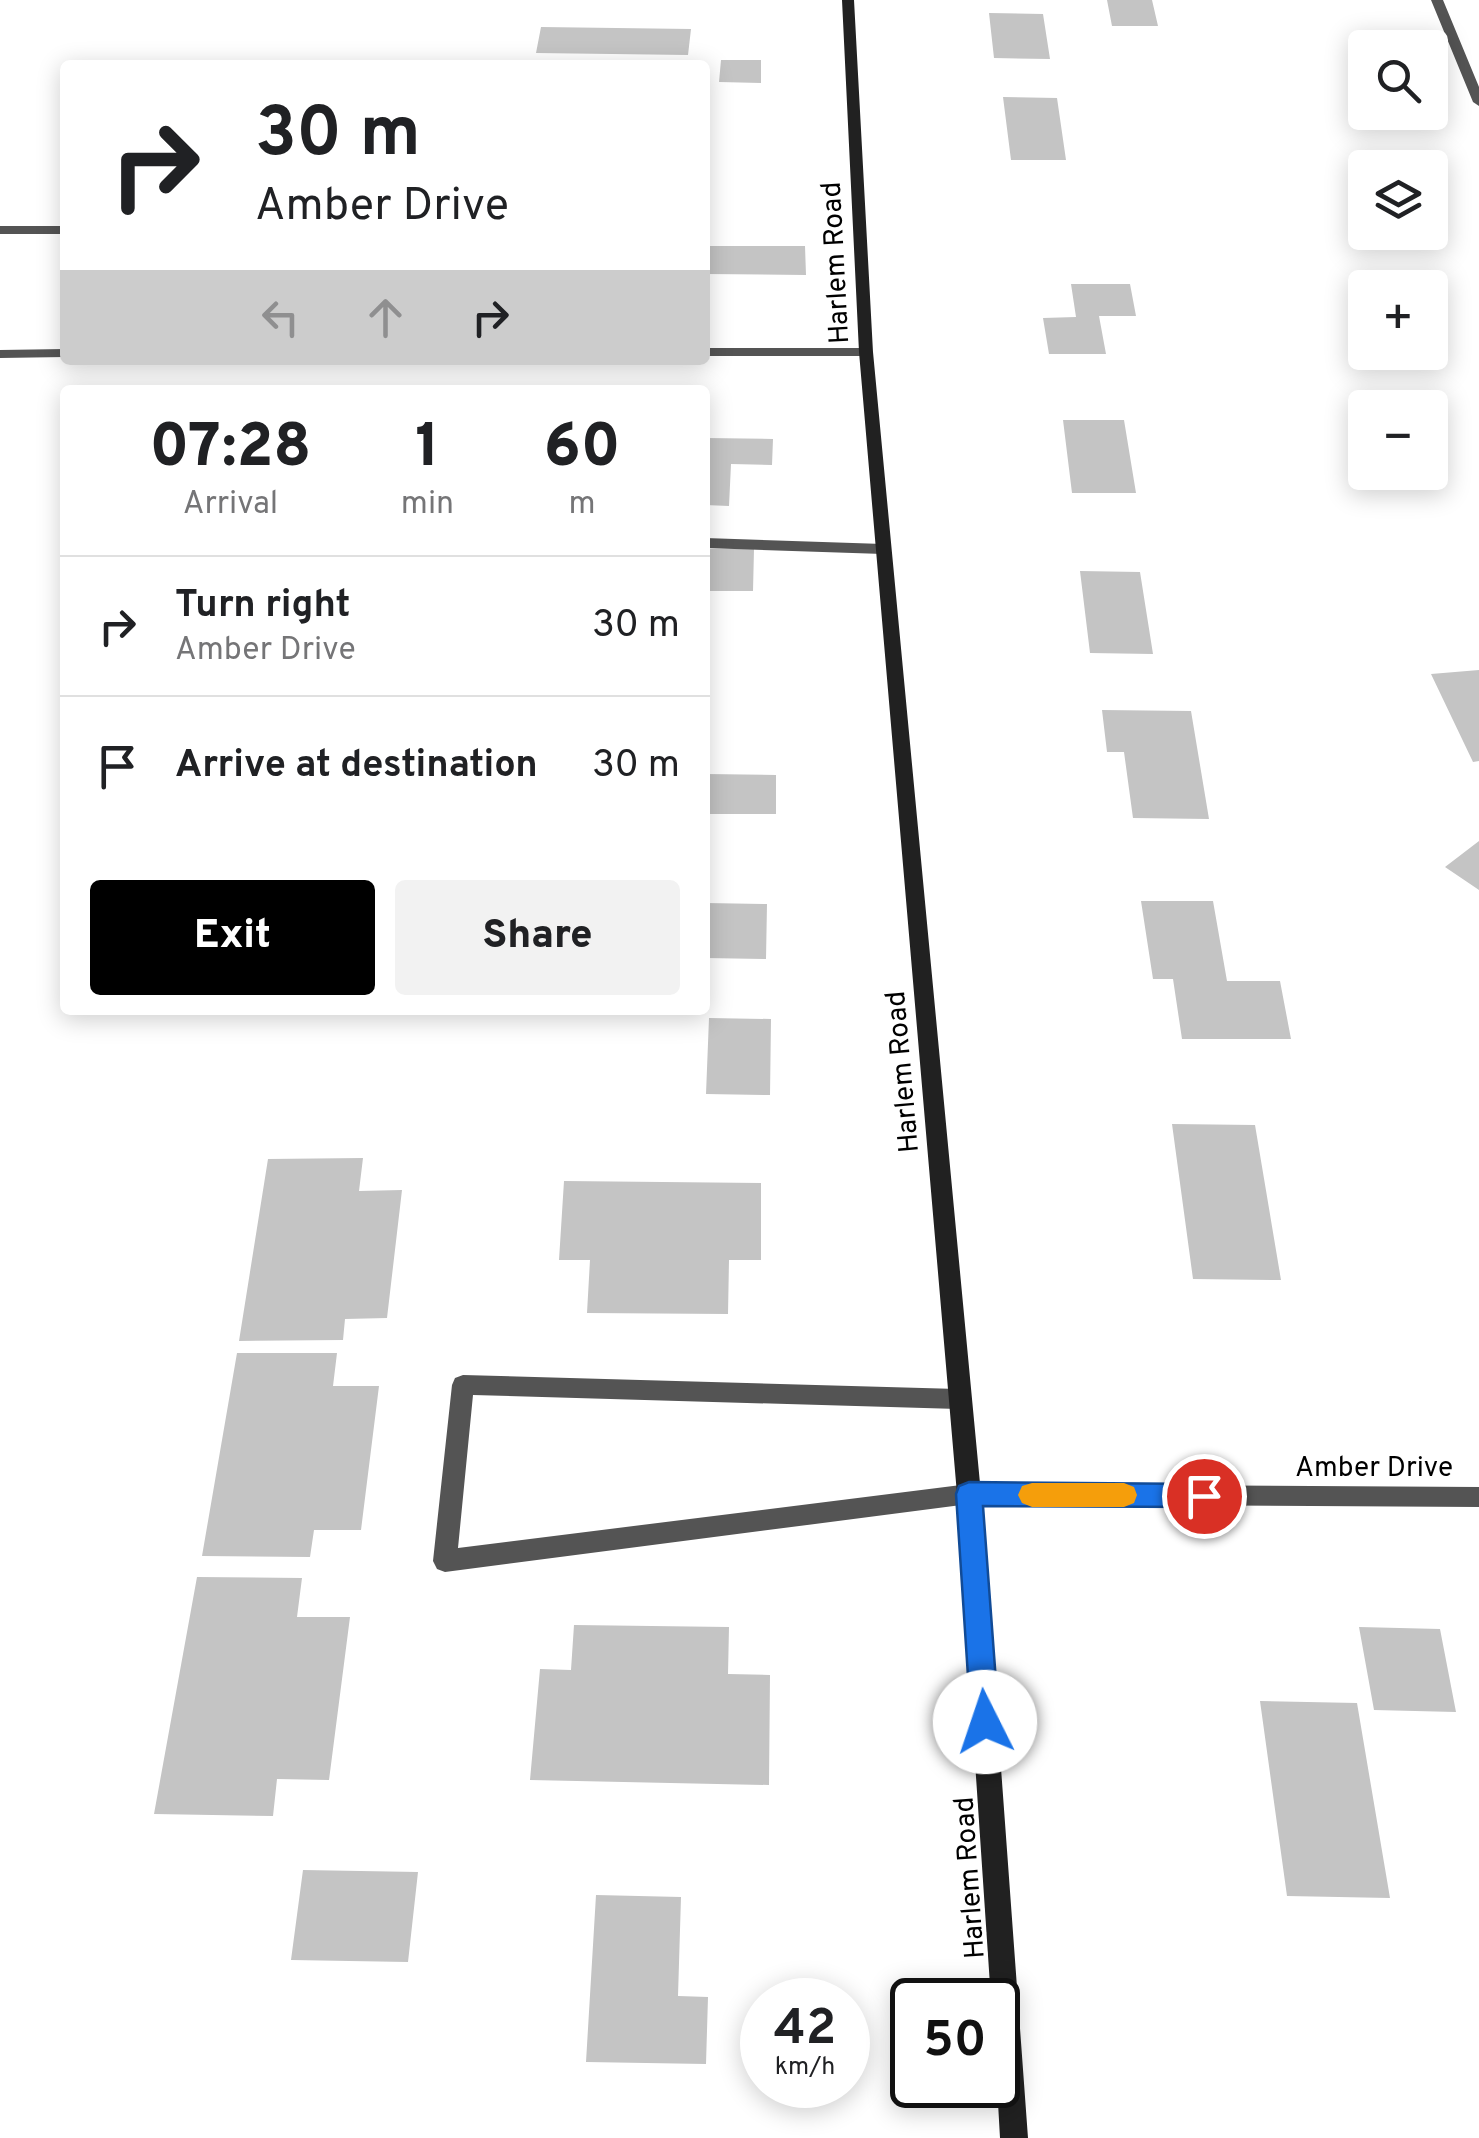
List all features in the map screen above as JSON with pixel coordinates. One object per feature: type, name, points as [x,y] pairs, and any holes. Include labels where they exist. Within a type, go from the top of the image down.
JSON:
[{"type":"main road","name":"Harlem Road","points":[[848,0],[866,352],[969,1494],[1014,2138]]},
{"type":"street","points":[[1437,0],[1479,102]]},
{"type":"street","points":[[0,230],[60,230]]},
{"type":"street","points":[[710,352],[866,352]]},
{"type":"street","points":[[0,354],[60,354]]},
{"type":"street","points":[[710,543],[884,549]]},
{"type":"street","name":"Amber Drive","points":[[958,1400],[463,1385],[445,1562],[969,1494],[1479,1497]]},
{"type":"building","points":[[1107,0],[1152,0],[1158,26],[1112,26]]},
{"type":"building","points":[[989,13],[1043,14],[1050,59],[994,58]]},
{"type":"building","points":[[541,27],[691,29],[688,55],[536,53]]},
{"type":"building","points":[[721,60],[761,60],[761,83],[719,82]]},
{"type":"building","points":[[1003,97],[1057,98],[1066,160],[1011,160]]},
{"type":"building","points":[[710,246],[805,246],[806,275],[710,274]]},
{"type":"building","points":[[1071,284],[1130,284],[1136,316],[1099,316],[1106,354],[1049,354],[1043,318],[1076,317]]},
{"type":"building","points":[[1063,420],[1124,420],[1136,493],[1072,493]]},
{"type":"building","points":[[710,438],[773,439],[772,465],[731,464],[729,506],[710,505]]},
{"type":"building","points":[[710,549],[754,549],[753,591],[710,591]]},
{"type":"building","points":[[1080,571],[1140,572],[1153,654],[1090,653]]},
{"type":"building","points":[[1479,670],[1479,761],[1473,762],[1431,674]]},
{"type":"building","points":[[1102,710],[1191,711],[1209,819],[1133,818],[1124,752],[1107,752]]},
{"type":"building","points":[[710,774],[776,775],[776,814],[710,814]]},
{"type":"building","points":[[1479,841],[1479,890],[1445,867]]},
{"type":"building","points":[[1141,901],[1213,901],[1227,981],[1280,981],[1291,1039],[1182,1039],[1173,979],[1153,979]]},
{"type":"building","points":[[710,903],[767,904],[766,959],[710,958]]},
{"type":"building","points":[[709,1018],[771,1019],[770,1095],[706,1094]]},
{"type":"building","points":[[1172,1124],[1255,1125],[1281,1280],[1193,1279]]},
{"type":"building","points":[[363,1158],[359,1191],[402,1190],[387,1318],[345,1319],[343,1340],[239,1341],[268,1159]]},
{"type":"building","points":[[564,1181],[761,1183],[761,1260],[729,1260],[728,1314],[587,1313],[590,1260],[559,1260]]},
{"type":"building","points":[[237,1353],[337,1353],[333,1386],[379,1386],[361,1530],[314,1530],[310,1557],[202,1556]]},
{"type":"building","points":[[197,1577],[302,1578],[297,1617],[350,1617],[329,1780],[277,1779],[273,1816],[154,1814]]},
{"type":"building","points":[[574,1625],[729,1627],[728,1674],[770,1675],[769,1785],[530,1780],[540,1669],[571,1670]]},
{"type":"building","points":[[1359,1627],[1440,1629],[1456,1712],[1374,1710]]},
{"type":"building","points":[[1260,1701],[1357,1703],[1390,1898],[1287,1896]]},
{"type":"building","points":[[303,1870],[418,1872],[408,1962],[291,1960]]},
{"type":"building","points":[[596,1895],[681,1897],[678,1996],[708,1997],[706,2064],[586,2062]]},
{"type":"slow traffic","points":[[1032,1495],[1124,1495]]},
{"type":"route","points":[[985,1722],[969,1494],[1204,1496]]}]
